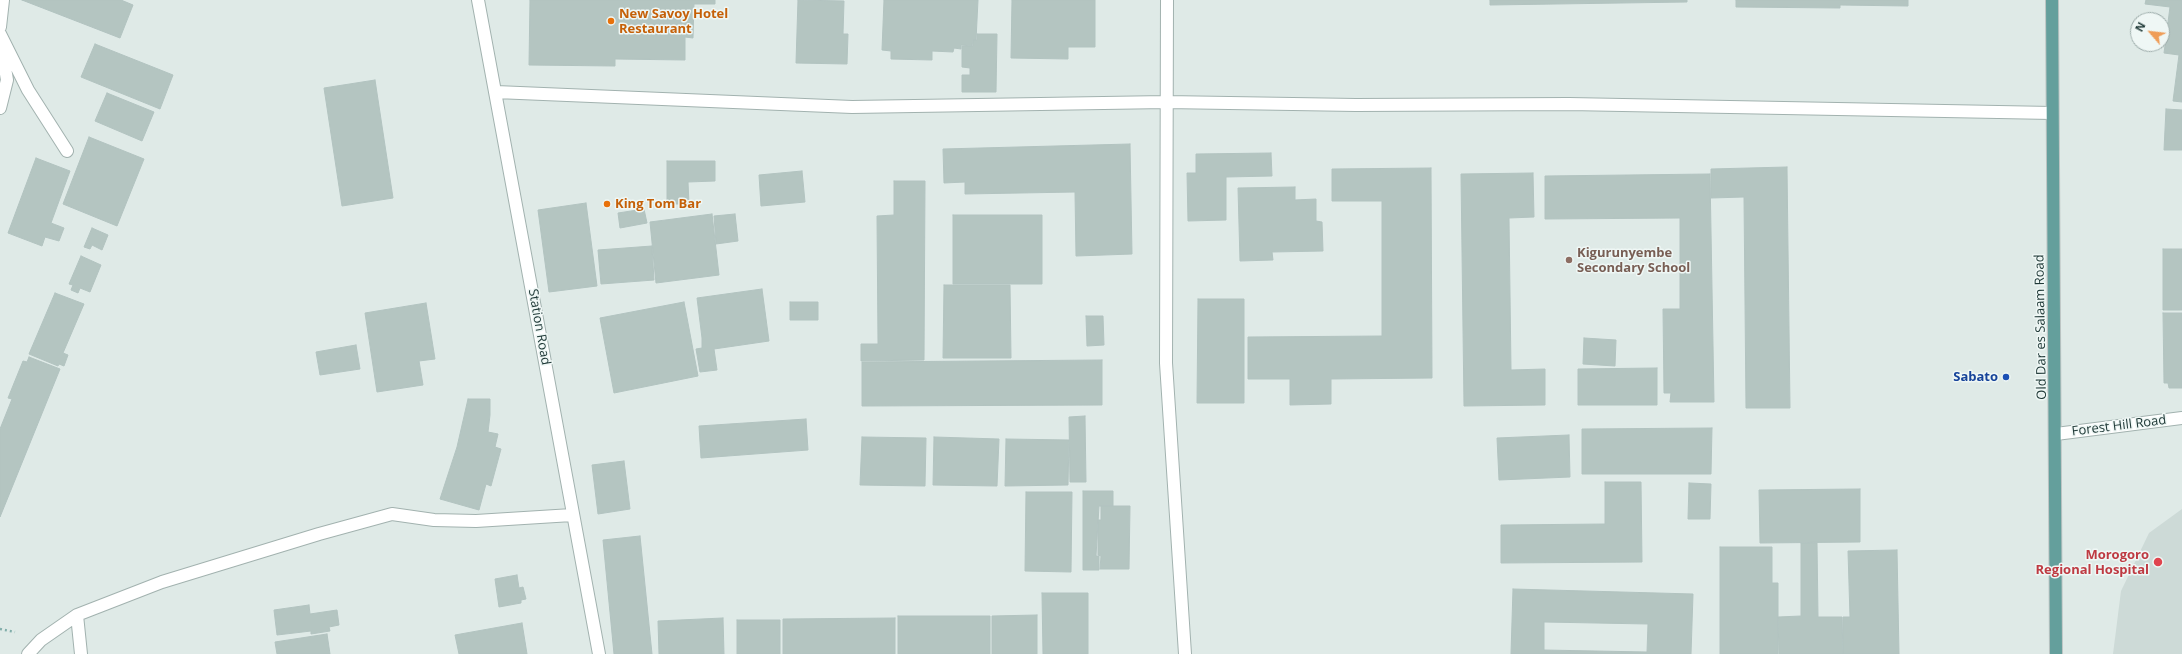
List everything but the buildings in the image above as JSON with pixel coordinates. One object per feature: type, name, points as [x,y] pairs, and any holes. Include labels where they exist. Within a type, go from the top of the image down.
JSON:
[{"type":"main road","name":"Old Dar es Salaam Road","points":[[2052,0],[2056,434],[2056,654]]},
{"type":"street","points":[[0,27],[3,0]]},
{"type":"street","name":"Station Road","points":[[478,0],[572,515],[599,654]]},
{"type":"street","points":[[1167,0],[1166,363],[1185,654]]},
{"type":"street","points":[[0,36],[7,80],[0,108]]},
{"type":"street","points":[[0,36],[28,90],[66,150]]},
{"type":"street","points":[[496,92],[852,107],[1166,102],[1356,105],[1569,104],[2052,113]]},
{"type":"street","name":"Forest Hill Road","points":[[2056,434],[2182,418]]},
{"type":"street","points":[[28,654],[41,640],[77,615],[162,582],[392,514],[434,520],[476,521],[572,515]]},
{"type":"street","points":[[77,615],[82,654]]},
{"type":"shaded area","name":"Morogoro Regional Hospital","points":[[2182,509],[2182,654],[2113,654],[2121,591],[2149,533]]},
{"type":"place","name":"New Savoy Hotel Restaurant","points":[[611,21]]},
{"type":"place","name":"King Tom Bar","points":[[607,204]]},
{"type":"place","name":"Kigurunyembe Secondary School","points":[[1569,260]]},
{"type":"place","name":"Sabato","points":[[2006,377]]},
{"type":"place","name":"Morogoro Regional Hospital","points":[[2158,562]]}]
